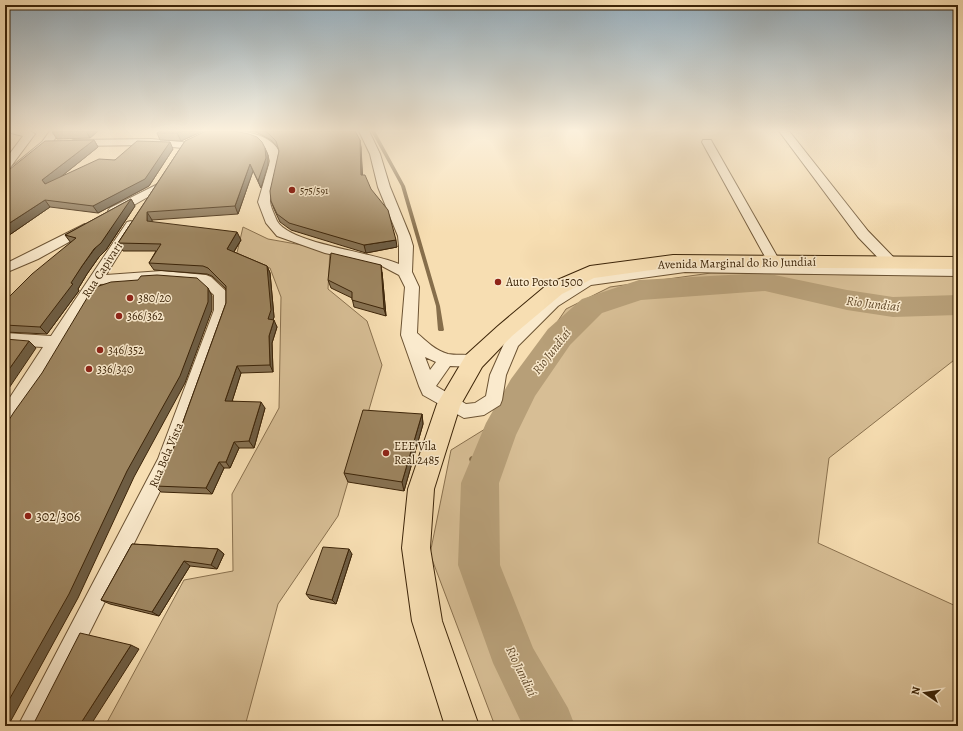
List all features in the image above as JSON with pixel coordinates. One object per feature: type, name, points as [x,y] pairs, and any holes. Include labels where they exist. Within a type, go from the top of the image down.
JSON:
[{"type":"main road","name":"Avenida Marginal do Rio Jundiaí","points":[[462,726],[427,621],[416,548],[421,489],[450,404],[474,361],[505,331],[555,289],[590,272],[672,261],[776,266],[895,266],[958,263]]},
{"type":"street","points":[[5,178],[21,165]]},
{"type":"street","points":[[274,165],[264,202],[272,223],[282,233],[330,250],[384,262],[405,272]]},
{"type":"street","points":[[378,165],[384,187],[404,236],[406,246],[405,272],[412,287],[409,335],[422,366],[429,390],[450,404],[464,411],[478,410],[494,400],[498,375],[511,343],[553,302],[588,281],[685,268],[776,266],[720,165]]},
{"type":"street","points":[[810,165],[863,234],[895,266],[958,271]]},
{"type":"street","name":"Rua Capivari","points":[[5,420],[54,342],[158,187],[165,174]]},
{"type":"street","points":[[5,269],[33,256],[158,187]]},
{"type":"street","name":"Rua Bela Vista","points":[[30,726],[166,460],[221,310],[221,293],[206,280],[162,276],[95,280]]},
{"type":"street","points":[[409,335],[429,352],[446,360],[474,361]]},
{"type":"street","points":[[5,339],[54,342]]},
{"type":"street","points":[[427,386],[446,360]]},
{"type":"shaded area","points":[[243,227],[268,239],[330,250],[328,289],[367,321],[382,365],[338,516],[278,604],[245,726],[105,726],[184,580],[233,571],[232,494],[279,408],[281,297],[270,268],[236,257]]},
{"type":"shaded area","points":[[711,273],[958,276],[958,357],[829,458],[818,543],[958,607],[958,726],[495,726],[430,554],[451,450],[485,429],[566,309],[610,287]]},
{"type":"building","points":[[15,165],[61,165],[42,180],[45,184],[86,165],[154,165],[145,179],[93,206],[45,200],[5,226],[5,173]]},
{"type":"building","points":[[169,165],[250,165],[235,206],[147,212],[147,221],[237,232],[227,249],[267,266],[271,310],[268,319],[274,320],[269,336],[270,365],[237,366],[225,401],[261,402],[249,441],[234,442],[226,462],[219,462],[206,488],[155,486],[171,455],[226,303],[226,286],[208,268],[203,266],[149,263],[161,244],[118,243]]},
{"type":"building","points":[[251,165],[264,165],[258,181]]},
{"type":"building","points":[[276,165],[361,165],[361,175],[365,175],[371,189],[388,210],[396,240],[364,245],[289,223],[277,214],[271,201],[270,191]]},
{"type":"building","points":[[131,199],[101,243],[94,249],[82,266],[71,283],[73,284],[40,327],[5,325],[5,301],[32,274],[76,238],[65,235]]},
{"type":"building","points":[[331,253],[381,265],[384,309],[352,300],[352,292],[328,280]]},
{"type":"building","points":[[157,275],[197,278],[208,288],[208,302],[180,376],[127,471],[69,594],[5,707],[5,426],[42,373],[93,288],[111,282],[138,280],[141,276]]},
{"type":"building","points":[[5,339],[29,341],[5,375]]},
{"type":"building","name":"EEE Vila Real 2485","points":[[363,410],[422,414],[402,482],[344,473]]},
{"type":"building","points":[[132,544],[218,549],[211,565],[184,561],[152,612],[101,600]]},
{"type":"building","points":[[323,547],[349,549],[332,600],[306,594]]},
{"type":"building","points":[[80,633],[131,645],[79,726],[28,726],[33,725]]},
{"type":"waterway","points":[[392,165],[403,186],[438,306],[441,330]]},
{"type":"waterway","name":"Rio Jundiaí","points":[[550,726],[516,663],[479,565],[480,483],[499,434],[523,388],[559,337],[592,306],[639,290],[765,282],[847,300],[893,307],[958,305]]},
{"type":"waterway","points":[[472,459],[480,483]]},
{"type":"place","name":"575/591","points":[[292,190]]},
{"type":"place","name":"Auto Posto 1500","points":[[498,282]]},
{"type":"place","name":"380/20","points":[[130,298]]},
{"type":"place","name":"366/362","points":[[119,316]]},
{"type":"place","name":"346/352","points":[[100,350]]},
{"type":"place","name":"336/340","points":[[89,369]]},
{"type":"place","name":"EEE Vila Real 2485","points":[[386,453]]},
{"type":"place","name":"302/306","points":[[28,516]]}]
